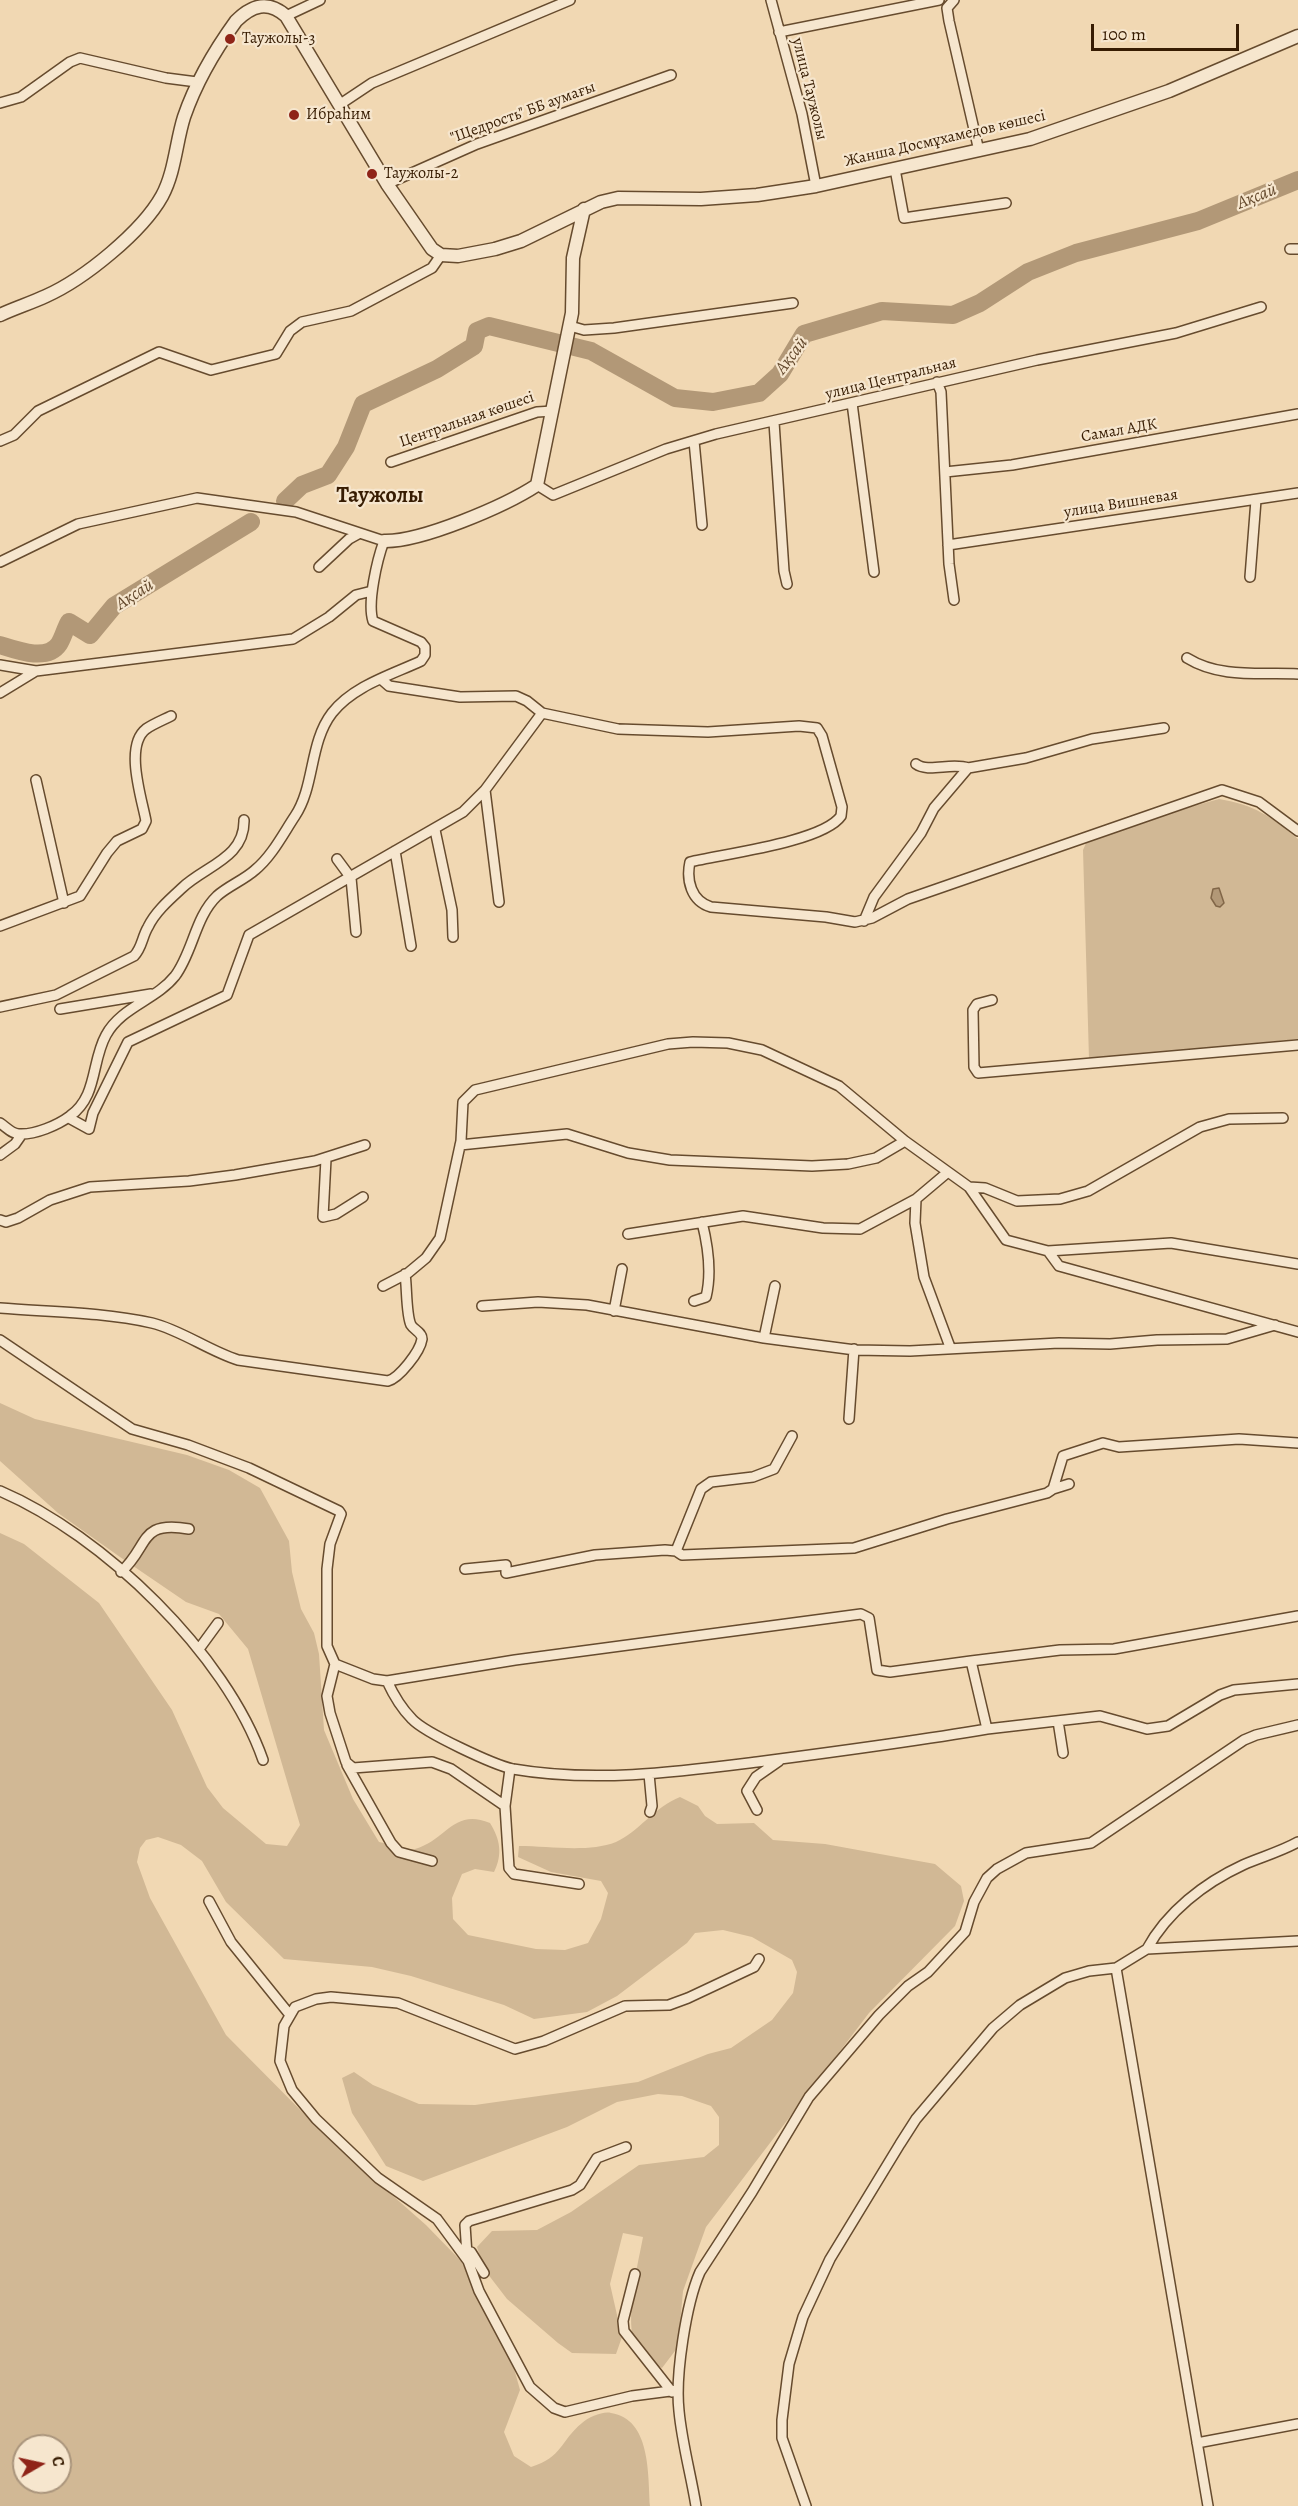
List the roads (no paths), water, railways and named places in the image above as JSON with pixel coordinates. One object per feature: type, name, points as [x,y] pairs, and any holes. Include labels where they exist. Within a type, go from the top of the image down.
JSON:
[{"type":"street","points":[[286,16],[320,0]]},
{"type":"street","points":[[339,105],[372,83],[570,0]]},
{"type":"street","name":"улица Таужолы","points":[[771,0],[802,114],[816,186]]},
{"type":"street","points":[[779,32],[939,0]]},
{"type":"street","points":[[954,0],[947,8],[949,21],[979,151]]},
{"type":"street","points":[[0,315],[66,285],[119,246],[139,227],[162,196],[184,116],[197,82],[236,21],[255,6],[271,2],[286,16],[387,184],[432,249],[441,255],[432,268],[351,311],[302,322],[290,331],[276,354],[211,370],[159,352],[38,411],[14,435],[0,441]]},
{"type":"street","name":"Жанша Досмұхамедов көшесі","points":[[441,255],[458,256],[521,241],[584,209],[618,198],[712,198],[757,195],[816,186],[1029,139],[1169,91],[1298,36]]},
{"type":"street","points":[[0,103],[21,97],[70,62],[80,58],[88,58],[118,68],[166,78],[197,82]]},
{"type":"street","name":"\"Щедрость\" ББ аумағы","points":[[387,184],[477,144],[671,75]]},
{"type":"street","points":[[895,169],[904,219],[1006,203]]},
{"type":"street","points":[[0,562],[78,524],[197,498],[296,512],[358,534],[384,541],[399,541],[419,537],[524,494],[537,484],[553,411],[569,330],[573,258],[584,209]]},
{"type":"street","points":[[569,330],[614,328],[793,303]]},
{"type":"street","name":"улица Центральная","points":[[537,484],[553,495],[694,441],[937,382],[1166,336],[1261,307]]},
{"type":"street","points":[[937,382],[941,392],[948,545],[954,600]]},
{"type":"street","points":[[852,403],[874,572]]},
{"type":"street","name":"Центральная көшесі","points":[[391,462],[546,409],[553,411]]},
{"type":"street","name":"Самал АДК","points":[[945,472],[1012,465],[1298,414]]},
{"type":"street","points":[[774,422],[784,571],[787,584]]},
{"type":"street","points":[[694,441],[702,525]]},
{"type":"street","name":"улица Вишневая","points":[[948,545],[1298,493]]},
{"type":"street","points":[[1250,577],[1256,500]]},
{"type":"street","points":[[319,567],[349,539],[358,534]]},
{"type":"street","points":[[0,1123],[11,1131],[22,1134],[36,1132],[69,1118],[78,1110],[91,1088],[105,1036],[121,1017],[174,976],[203,916],[216,896],[265,861],[295,815],[304,798],[312,760],[330,715],[344,700],[381,679],[421,661],[425,656],[425,647],[421,642],[373,621],[370,613],[377,559],[384,541]]},
{"type":"street","points":[[0,665],[36,671],[293,639],[329,617],[356,595],[372,591]]},
{"type":"street","points":[[1187,658],[1208,669],[1256,674],[1298,674]]},
{"type":"street","points":[[0,693],[36,671]]},
{"type":"street","points":[[381,679],[389,686],[460,697],[516,696],[527,701],[542,713],[604,727],[642,731],[708,732],[799,726],[817,728],[822,736],[842,807],[841,816],[836,823],[783,843],[690,862],[689,883],[702,905],[711,907],[826,917],[855,922],[864,921],[908,899],[1222,790],[1259,802],[1298,831]]},
{"type":"street","points":[[69,1118],[89,1129],[93,1113],[128,1042],[227,995],[249,935],[463,812],[485,790],[542,713]]},
{"type":"street","points":[[0,926],[80,896],[101,861],[117,841],[142,829],[146,821],[135,766],[137,741],[144,730],[171,716]]},
{"type":"street","points":[[916,764],[925,767],[959,765],[968,768],[1026,758],[1092,739],[1164,728]]},
{"type":"street","points":[[864,921],[874,897],[921,833],[934,808],[968,768]]},
{"type":"street","points":[[36,780],[64,903]]},
{"type":"street","points":[[485,790],[499,902]]},
{"type":"street","points":[[0,1007],[56,995],[134,956],[140,950],[148,926],[169,900],[192,879],[238,847],[245,833],[244,820]]},
{"type":"street","points":[[435,830],[452,910],[453,937]]},
{"type":"street","points":[[395,851],[411,946]]},
{"type":"street","points":[[336,859],[351,878],[356,932]]},
{"type":"street","points":[[60,1009],[154,993]]},
{"type":"street","points":[[992,1000],[977,1004],[973,1010],[974,1067],[978,1073],[1298,1045]]},
{"type":"street","points":[[383,1286],[405,1274],[426,1258],[440,1238],[460,1145],[463,1102],[475,1090],[668,1044],[693,1042],[728,1043],[762,1050],[839,1086],[905,1141],[969,1187],[1006,1240],[1048,1251],[1171,1243],[1298,1264]]},
{"type":"street","points":[[969,1187],[985,1188],[1017,1202],[1075,1196],[1118,1176],[1165,1146],[1217,1120],[1283,1118]]},
{"type":"street","points":[[0,1155],[15,1144],[22,1134]]},
{"type":"street","points":[[460,1145],[567,1134],[628,1153],[670,1160],[812,1166],[848,1164],[876,1158],[905,1141]]},
{"type":"street","points":[[0,1220],[6,1222],[18,1218],[50,1200],[90,1187],[210,1179],[326,1158],[364,1145]]},
{"type":"street","points":[[326,1158],[323,1217],[336,1214],[363,1197]]},
{"type":"street","points":[[628,1234],[743,1216],[823,1228],[860,1229],[916,1199],[948,1172]]},
{"type":"street","points":[[916,1199],[915,1222],[924,1277],[950,1347]]},
{"type":"street","points":[[694,1301],[706,1298],[708,1288],[707,1246],[702,1222]]},
{"type":"street","points":[[1048,1251],[1059,1266],[1298,1332]]},
{"type":"street","points":[[614,1311],[622,1269]]},
{"type":"street","points":[[0,1308],[121,1318],[155,1324],[218,1354],[238,1360],[388,1381],[394,1379],[415,1354],[422,1339],[421,1334],[411,1324],[405,1274]]},
{"type":"street","points":[[764,1338],[775,1286]]},
{"type":"street","points":[[482,1306],[563,1303],[702,1324],[764,1338],[854,1349],[910,1351],[950,1347],[1227,1339],[1275,1325]]},
{"type":"street","points":[[0,1340],[132,1429],[188,1445],[249,1468],[339,1511],[341,1514],[330,1544],[327,1569],[327,1646],[335,1664],[327,1696],[330,1713],[350,1769],[382,1829],[399,1852],[432,1861]]},
{"type":"street","points":[[849,1419],[854,1349]]},
{"type":"street","points":[[676,1551],[701,1489],[711,1482],[753,1477],[774,1468],[792,1436]]},
{"type":"street","points":[[1053,1489],[1058,1464],[1063,1456],[1097,1444],[1119,1447],[1239,1439],[1298,1443]]},
{"type":"street","points":[[465,1569],[506,1565],[506,1573],[606,1554],[676,1551],[682,1555],[854,1548],[1069,1484]]},
{"type":"street","points":[[0,1491],[31,1505],[67,1529],[121,1572],[175,1622],[199,1649],[242,1710],[263,1760]]},
{"type":"street","points":[[121,1572],[148,1535],[157,1528],[166,1526],[189,1529]]},
{"type":"street","points":[[335,1664],[373,1679],[387,1681],[515,1660],[861,1614],[869,1618],[877,1670],[897,1671],[1060,1650],[1113,1649],[1298,1616]]},
{"type":"street","points":[[199,1649],[218,1623]]},
{"type":"street","points":[[971,1661],[987,1729]]},
{"type":"street","points":[[387,1681],[412,1720],[433,1734],[510,1768],[563,1775],[649,1774],[784,1759],[987,1729],[1100,1716],[1147,1729],[1168,1726],[1220,1695],[1234,1690],[1298,1684]]},
{"type":"street","points":[[1058,1721],[1063,1753]]},
{"type":"street","points":[[696,2506],[675,2391],[688,2305],[700,2272],[747,2201],[809,2097],[879,2015],[908,1986],[928,1972],[965,1932],[974,1902],[987,1878],[1010,1859],[1026,1853],[1091,1843],[1244,1740],[1298,1725]]},
{"type":"street","points":[[757,1810],[747,1791],[749,1785],[768,1768],[784,1759]]},
{"type":"street","points":[[350,1769],[432,1762],[451,1769],[505,1806]]},
{"type":"street","points":[[510,1768],[505,1806],[507,1859],[514,1874],[579,1884]]},
{"type":"street","points":[[649,1774],[652,1806],[650,1812]]},
{"type":"street","points":[[1147,1949],[1157,1930],[1190,1898],[1209,1884],[1244,1864],[1277,1853],[1298,1842]]},
{"type":"street","points":[[209,1901],[231,1942],[290,2015]]},
{"type":"street","points":[[806,2506],[782,2438],[782,2420],[795,2341],[830,2259],[916,2119],[993,2028],[1020,2005],[1065,1978],[1089,1971],[1116,1968],[1147,1949],[1298,1941]]},
{"type":"street","points":[[468,2260],[437,2219],[378,2178],[316,2119],[292,2090],[280,2061],[281,2040],[295,2007],[316,1999],[378,1999],[428,2013],[515,2049],[544,2041],[625,2006],[669,2005],[688,1998],[754,1967],[759,1959]]},
{"type":"street","points":[[1116,1968],[1209,2506]]},
{"type":"street","points":[[626,2147],[597,2158],[580,2185],[572,2190],[469,2221],[465,2225],[464,2243],[479,2291],[513,2359],[530,2386],[554,2408],[565,2412],[575,2411],[632,2396],[675,2391]]},
{"type":"street","points":[[464,2243],[484,2273]]},
{"type":"street","points":[[635,2274],[623,2321],[624,2331],[675,2391]]},
{"type":"street","points":[[1197,2443],[1298,2424]]},
{"type":"waterway","name":"Ақсай","points":[[285,501],[302,485],[328,475],[346,447],[363,404],[437,369],[474,346],[477,331],[489,326],[591,351],[675,398],[713,402],[759,393],[780,374],[804,334],[882,311],[953,315],[980,303],[1028,272],[1076,253],[1198,221],[1298,180]]},
{"type":"waterway","name":"Ақсай","points":[[0,645],[31,653],[47,652],[59,644],[69,622],[90,635],[114,606],[251,522]]},
{"type":"place","name":"Таужолы-3","points":[[230,39]]},
{"type":"place","name":"Ибраһим","points":[[294,115]]},
{"type":"place","name":"Таужолы-2","points":[[372,174]]},
{"type":"district","name":"Таужолы","points":[[380,497]]}]
